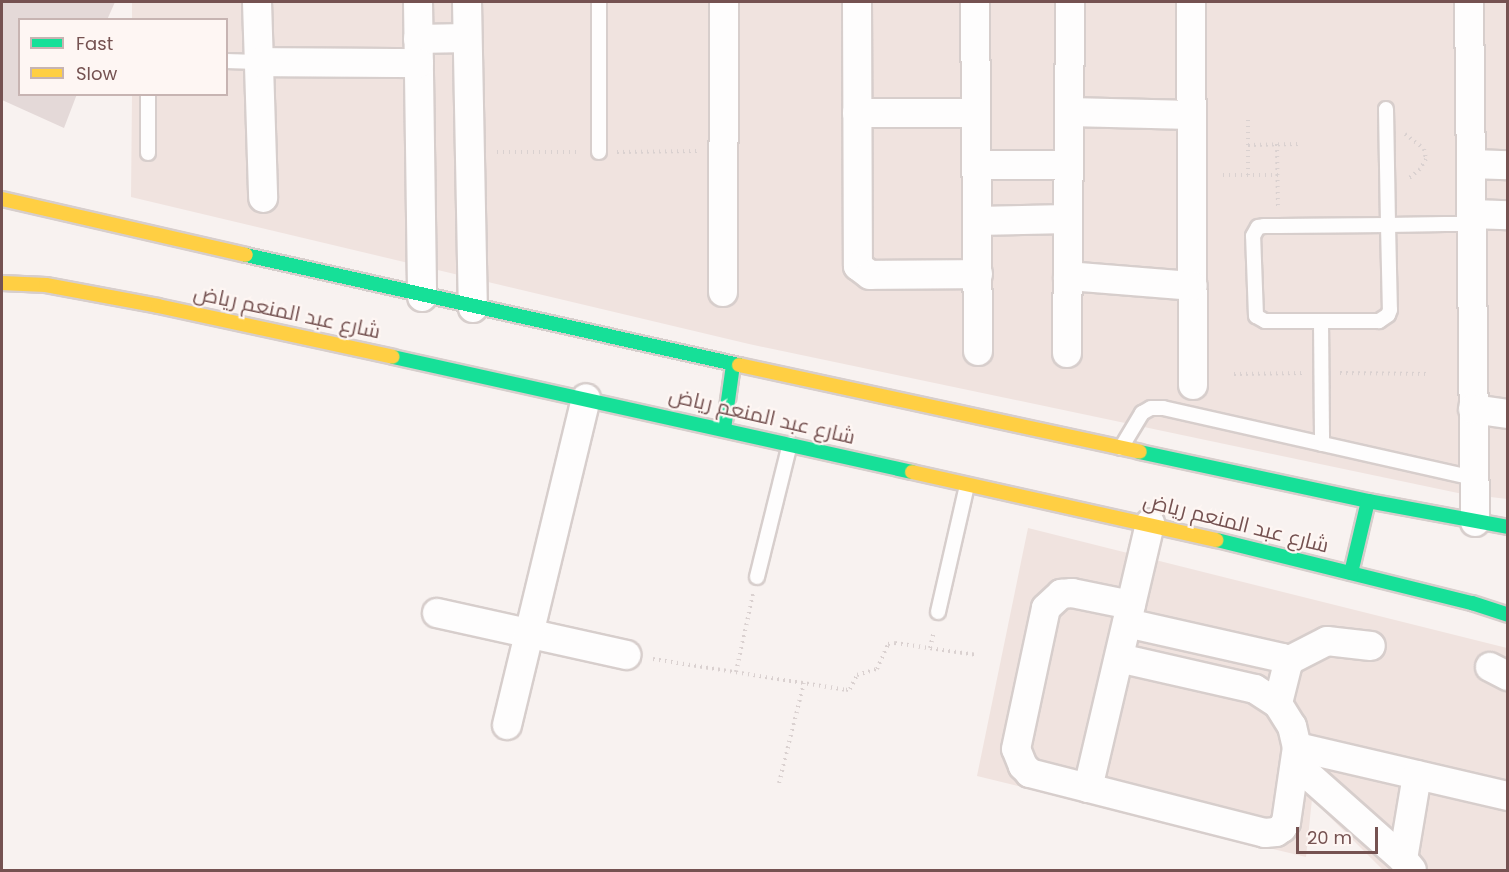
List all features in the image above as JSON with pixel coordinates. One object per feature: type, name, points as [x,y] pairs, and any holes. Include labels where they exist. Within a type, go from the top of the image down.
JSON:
[{"type":"main road","name":"شارع عبد المنعم رياض","points":[[2,199],[422,297],[733,365],[1368,501],[1508,527]]},
{"type":"main road","name":"شارع عبد المنعم رياض","points":[[2,283],[46,285],[158,306],[586,398],[967,485],[1150,523],[1508,615]]},
{"type":"main road","points":[[724,429],[733,365]]},
{"type":"main road","points":[[1351,573],[1368,501]]},
{"type":"street","points":[[256,2],[262,198]]},
{"type":"street","points":[[418,2],[422,297]]},
{"type":"street","points":[[467,2],[473,308]]},
{"type":"street","points":[[723,292],[724,2]]},
{"type":"street","points":[[857,2],[857,261],[861,271],[870,276],[978,274]]},
{"type":"street","points":[[975,2],[978,351]]},
{"type":"street","points":[[1067,353],[1070,2]]},
{"type":"street","points":[[1191,2],[1193,385]]},
{"type":"street","points":[[1469,2],[1475,522]]},
{"type":"street","points":[[258,62],[418,51],[467,38]]},
{"type":"street","points":[[1069,112],[1192,115]]},
{"type":"street","points":[[857,113],[976,113]]},
{"type":"street","points":[[977,165],[1069,165]]},
{"type":"street","points":[[1471,165],[1508,165]]},
{"type":"street","points":[[1472,219],[1508,215]]},
{"type":"street","points":[[977,221],[1068,219]]},
{"type":"street","points":[[1068,276],[1193,286]]},
{"type":"street","points":[[507,724],[586,398]]},
{"type":"street","points":[[1473,409],[1508,414]]},
{"type":"street","points":[[1089,788],[1150,523]]},
{"type":"street","points":[[1119,658],[1255,689],[1278,704],[1292,726],[1297,756],[1286,822],[1282,828],[1270,834],[1030,773],[1018,758],[1016,749],[1046,608],[1061,594],[1072,593],[1129,614],[1278,656],[1286,662]]},
{"type":"street","points":[[437,613],[626,655]]},
{"type":"street","points":[[1286,662],[1327,641],[1371,646]]},
{"type":"street","points":[[1278,704],[1286,662]]},
{"type":"street","points":[[1297,756],[1417,775],[1508,796]]},
{"type":"street","points":[[1297,756],[1407,865]]},
{"type":"street","points":[[1407,865],[1417,775]]},
{"type":"lane","points":[[599,2],[599,152]]},
{"type":"lane","points":[[228,62],[258,62]]},
{"type":"lane","points":[[148,96],[148,153]]},
{"type":"lane","points":[[1386,109],[1388,225],[1388,315],[1379,321],[1260,320],[1254,312],[1253,236],[1258,227],[1388,225],[1472,219]]},
{"type":"lane","points":[[1321,321],[1322,444]]},
{"type":"lane","points":[[1120,448],[1143,413],[1151,408],[1163,408],[1474,478]]},
{"type":"lane","points":[[757,577],[790,444]]},
{"type":"lane","points":[[938,612],[967,485]]},
{"type":"path","points":[[1248,117],[1248,175]]},
{"type":"path","points":[[1277,144],[1278,226]]},
{"type":"path","points":[[1248,145],[1300,144]]},
{"type":"path","points":[[1223,175],[1278,175]]},
{"type":"path","points":[[736,672],[757,577]]},
{"type":"path","points":[[626,655],[850,689],[857,675],[877,669],[888,644],[895,643],[977,656]]},
{"type":"path","points":[[779,783],[804,683]]},
{"type":"shaded area","points":[[132,2],[1507,2],[1507,499],[1458,493],[749,344],[131,197],[132,96],[228,96],[228,18],[132,18]]},
{"type":"shaded area","points":[[1028,528],[1507,648],[1507,870],[1383,870],[1312,799],[1306,857],[977,776]]},
{"type":"building","points":[[2,2],[115,2],[108,18],[18,18],[18,96],[76,96],[64,128],[2,100]]},
{"type":"traffic: fast","points":[[246,255],[739,365]]},
{"type":"traffic: fast","points":[[393,357],[912,472]]},
{"type":"traffic: fast","points":[[724,429],[733,365]]},
{"type":"traffic: fast","points":[[1140,452],[1368,501],[1508,527]]},
{"type":"traffic: fast","points":[[1351,573],[1368,501]]},
{"type":"traffic: fast","points":[[1217,540],[1472,603],[1508,615]]},
{"type":"traffic: slow","points":[[2,199],[246,255]]},
{"type":"traffic: slow","points":[[2,283],[46,285],[158,306],[393,357]]},
{"type":"traffic: slow","points":[[739,365],[1140,452]]},
{"type":"traffic: slow","points":[[912,472],[1217,540]]}]
